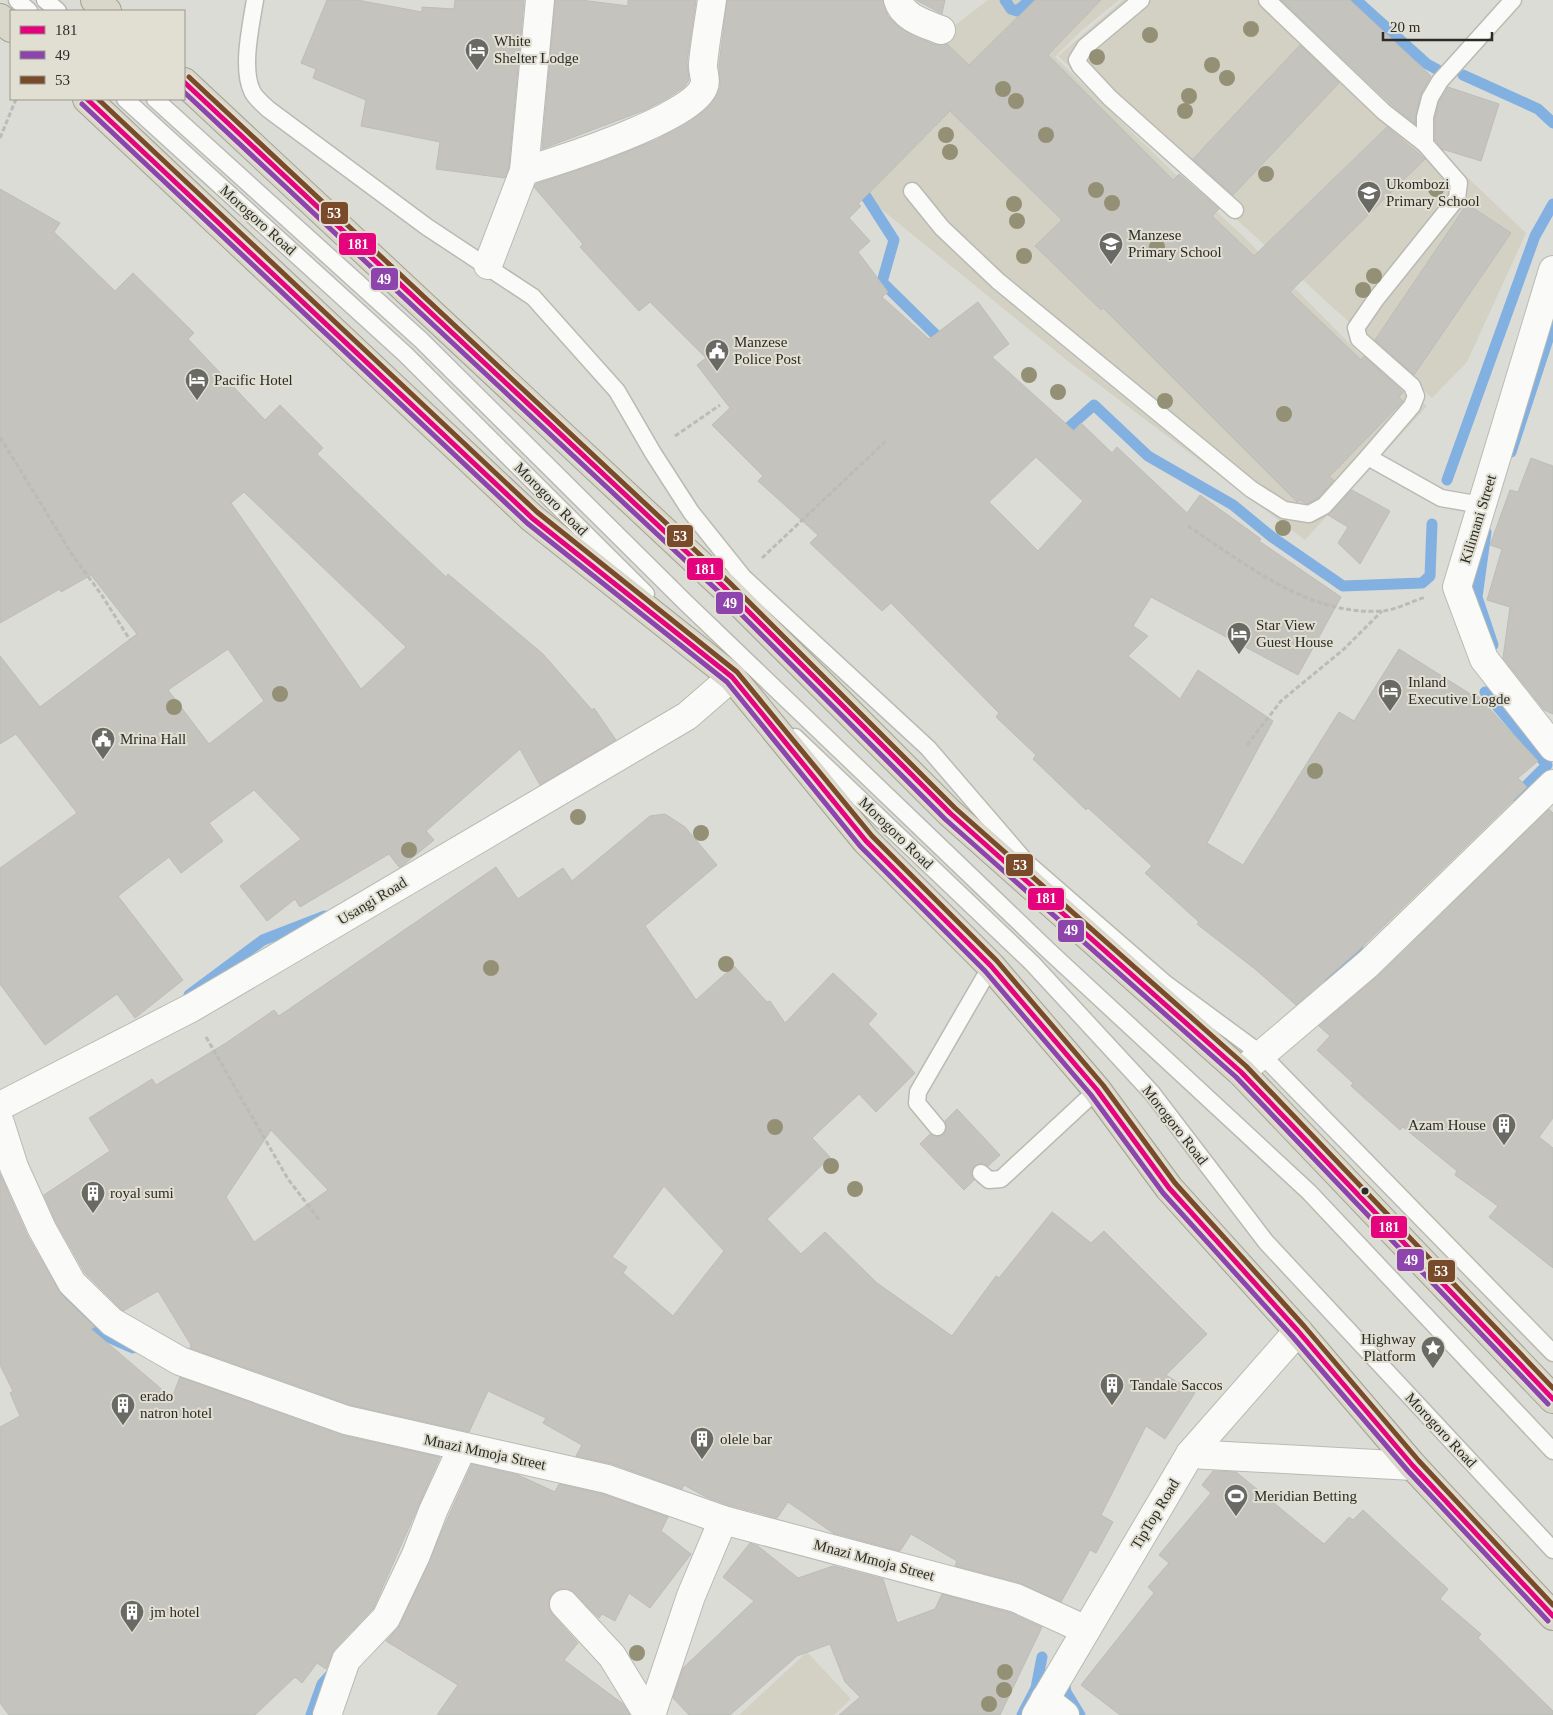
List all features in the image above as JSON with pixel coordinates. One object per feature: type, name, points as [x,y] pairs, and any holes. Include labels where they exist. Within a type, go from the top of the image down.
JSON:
[{"type":"highway","points":[[95,0],[106,10]]},
{"type":"highway","points":[[0,18],[10,27]]},
{"type":"highway","points":[[185,83],[724,587],[950,813],[1241,1072],[1553,1399]]},
{"type":"highway","name":"Morogoro Road","points":[[88,100],[532,518],[732,678],[866,840],[991,966],[1098,1090],[1169,1188],[1298,1331],[1413,1466],[1553,1616]]},
{"type":"street","points":[[488,265],[524,171],[540,0]]},
{"type":"street","points":[[524,171],[607,143],[667,118],[690,103],[704,89],[705,83],[702,67],[712,0]]},
{"type":"street","points":[[898,0],[900,6],[916,20],[941,30]]},
{"type":"street","name":"Kilimani Street","points":[[1457,587],[1553,270]]},
{"type":"street","points":[[1457,587],[1484,659],[1553,746]]},
{"type":"street","name":"Usangi Road","points":[[0,1106],[191,1008],[687,716],[732,678]]},
{"type":"street","points":[[1241,1072],[1368,964],[1553,784]]},
{"type":"street","name":"Mnazi Mmoja Street","points":[[0,1123],[18,1176],[42,1229],[68,1276],[85,1297],[112,1322],[180,1361],[346,1420],[462,1448],[608,1479],[723,1520],[1016,1598],[1086,1630]]},
{"type":"street","name":"TipTop Road","points":[[1049,1710],[1086,1630],[1190,1454],[1298,1331]]},
{"type":"street","points":[[327,1715],[346,1660],[386,1618],[416,1555],[433,1511],[462,1448]]},
{"type":"street","points":[[1190,1454],[1413,1466]]},
{"type":"street","points":[[650,1715],[691,1596],[723,1520]]},
{"type":"street","points":[[564,1604],[612,1656],[650,1715]]},
{"type":"lane","points":[[17,0],[28,10]]},
{"type":"lane","points":[[46,0],[57,10]]},
{"type":"lane","points":[[254,0],[248,44],[248,79],[252,92],[268,109],[426,227],[488,265],[533,297],[617,391],[652,453],[691,512],[743,577],[928,748],[1027,863],[1166,984],[1261,1054],[1553,1353]]},
{"type":"lane","points":[[1140,0],[1085,47],[1078,60],[1080,66],[1110,98],[1235,210]]},
{"type":"lane","points":[[912,191],[942,228],[1011,292],[1251,489],[1284,510],[1309,514],[1324,506],[1412,406],[1416,396],[1412,386],[1359,339],[1356,328],[1376,299],[1457,198],[1459,184],[1425,144],[1384,112],[1267,0]]},
{"type":"lane","points":[[1425,144],[1425,117],[1430,98],[1440,81],[1513,0]]},
{"type":"lane","name":"Morogoro Road","points":[[126,100],[405,354],[670,618],[1032,963],[1152,1093],[1266,1242],[1553,1550]]},
{"type":"lane","name":"Morogoro Road","points":[[155,100],[421,340],[749,664],[1049,951],[1309,1192],[1553,1451]]},
{"type":"lane","points":[[1368,457],[1441,498],[1481,505]]},
{"type":"lane","points":[[937,1128],[917,1103],[918,1092],[991,966]]},
{"type":"lane","points":[[981,1173],[989,1180],[1001,1179],[1098,1090]]},
{"type":"path","points":[[0,138],[16,100]]},
{"type":"path","points":[[652,453],[720,405]]},
{"type":"path","points":[[0,436],[52,518],[73,556],[102,594],[130,640]]},
{"type":"path","points":[[743,577],[886,441]]},
{"type":"path","points":[[1188,526],[1269,579],[1292,592],[1316,601],[1349,608],[1383,611],[1457,587]]},
{"type":"path","points":[[1247,745],[1281,701],[1344,649],[1383,611]]},
{"type":"path","points":[[191,1008],[288,1179],[320,1221]]},
{"type":"shaded area","name":"Manzese Primary School","points":[[988,0],[1119,0],[1081,31],[1055,57],[1174,173],[1242,235],[1357,351],[1427,406],[1305,540],[1069,362],[827,165],[874,107],[941,36]]},
{"type":"shaded area","name":"Ukombozi Primary School","points":[[1123,0],[1349,0],[1437,86],[1430,127],[1432,144],[1526,233],[1467,362],[1432,398],[1058,56]]},
{"type":"shaded area","points":[[807,1652],[851,1699],[834,1715],[739,1715]]},
{"type":"building","points":[[327,0],[357,0],[422,12],[422,7],[454,9],[455,0],[524,0],[509,167],[505,178],[436,169],[440,142],[361,126],[366,100],[313,78],[316,69],[301,63]]},
{"type":"building","points":[[555,0],[581,0],[628,6],[628,0],[696,0],[687,62],[689,80],[684,87],[668,98],[645,110],[542,149]]},
{"type":"building","points":[[727,0],[883,0],[888,16],[900,28],[935,45],[947,44],[969,65],[1035,0],[1101,0],[1048,55],[1173,180],[1179,174],[1219,209],[1212,216],[1254,256],[1387,127],[1425,159],[1290,292],[1361,360],[1364,356],[1403,392],[1399,397],[1403,401],[1329,477],[1334,480],[1318,498],[1307,504],[1300,500],[1297,502],[1103,308],[1101,310],[1035,246],[1062,220],[950,111],[858,204],[861,206],[849,218],[870,241],[858,252],[888,292],[882,297],[929,339],[978,302],[1009,344],[992,357],[1074,431],[1081,423],[1112,453],[1117,447],[1187,513],[1200,495],[1261,539],[1259,541],[1341,597],[1298,675],[1151,597],[1133,626],[1148,636],[1128,656],[1180,699],[1198,670],[1273,721],[1207,843],[1243,865],[1339,712],[1354,721],[1399,649],[1472,695],[1475,693],[1538,761],[1518,778],[1527,787],[1357,952],[1296,1005],[1255,969],[1197,924],[1199,922],[1145,873],[1152,866],[1088,808],[1086,810],[1033,759],[1036,755],[996,717],[999,713],[891,603],[882,611],[810,543],[818,535],[758,481],[763,476],[712,425],[730,408],[697,365],[706,358],[650,302],[639,311],[580,247],[583,244],[534,187],[536,184],[599,163],[658,139],[704,111],[720,88],[719,65]],"holes":[[[1036,457],[1083,501],[1038,551],[989,502]]]},
{"type":"building","points":[[916,0],[945,0],[942,14]]},
{"type":"building","points":[[1281,0],[1350,0],[1431,76],[1420,95],[1415,124],[1391,104]]},
{"type":"building","points":[[1300,45],[1339,83],[1233,195],[1193,159]]},
{"type":"building","points":[[1448,87],[1499,104],[1481,161],[1442,149],[1435,140],[1435,118],[1439,102]]},
{"type":"building","points":[[0,189],[60,223],[54,232],[115,291],[133,273],[194,333],[188,339],[265,420],[280,405],[323,448],[317,454],[395,529],[446,577],[448,574],[543,654],[592,710],[594,708],[616,740],[540,785],[520,749],[426,831],[434,840],[402,866],[399,867],[389,854],[300,907],[295,899],[267,921],[240,886],[301,839],[254,790],[209,823],[223,841],[181,873],[169,857],[118,896],[183,980],[135,1018],[117,994],[45,1045],[0,984],[0,868],[77,813],[16,734],[0,744],[0,656],[40,707],[137,634],[91,575],[61,592],[60,589],[0,623]],"holes":[[[244,492],[406,647],[361,689],[231,503]],[[228,649],[264,701],[209,744],[168,690]]]},
{"type":"building","points":[[1467,204],[1511,233],[1414,375],[1375,340]]},
{"type":"building","points":[[1531,458],[1553,466],[1553,714],[1544,710],[1503,658],[1510,607],[1487,600],[1502,549],[1490,545],[1510,490],[1518,492]]},
{"type":"building","points":[[1352,490],[1390,511],[1360,564],[1338,543],[1348,527],[1328,515]]},
{"type":"building","points":[[1549,809],[1553,813],[1553,1118],[1539,1137],[1553,1148],[1553,1268],[1489,1217],[1498,1206],[1455,1175],[1457,1171],[1403,1127],[1400,1130],[1351,1086],[1353,1083],[1317,1050],[1330,1036],[1319,1026],[1379,975]]},
{"type":"building","points":[[665,814],[685,827],[717,865],[645,926],[696,1000],[734,966],[767,1002],[770,1001],[785,1023],[833,973],[877,1014],[868,1024],[915,1073],[876,1112],[859,1094],[812,1138],[830,1157],[767,1219],[801,1254],[825,1232],[877,1283],[952,1336],[996,1276],[999,1278],[1052,1212],[1091,1243],[1104,1231],[1207,1334],[1166,1375],[1195,1393],[1165,1439],[1146,1426],[1101,1515],[1113,1522],[1096,1553],[1090,1550],[1061,1602],[1020,1583],[955,1566],[957,1561],[911,1534],[900,1551],[833,1533],[788,1502],[777,1518],[728,1505],[706,1497],[684,1485],[682,1489],[612,1464],[576,1456],[582,1445],[543,1423],[546,1418],[488,1391],[469,1432],[350,1405],[190,1348],[191,1345],[158,1291],[123,1311],[85,1273],[56,1222],[44,1195],[110,1151],[89,1118],[152,1079],[156,1085],[226,1043],[274,1010],[279,1016],[496,867],[518,899],[563,868],[572,881],[650,816]],"holes":[[[271,1130],[328,1190],[254,1242],[226,1197]],[[664,1186],[724,1251],[673,1316],[623,1273],[627,1267],[612,1257]]]},
{"type":"building","points":[[957,1109],[1000,1155],[988,1166],[982,1163],[974,1166],[971,1172],[974,1180],[964,1190],[920,1144],[930,1134],[938,1137],[944,1134],[947,1126],[945,1121]]},
{"type":"building","points":[[0,1174],[28,1237],[61,1294],[95,1327],[91,1329],[172,1398],[180,1377],[341,1435],[440,1457],[373,1609],[334,1650],[326,1669],[317,1663],[302,1683],[295,1677],[255,1715],[9,1715],[0,1703],[0,1427],[20,1416],[10,1393],[13,1391],[0,1365]]},
{"type":"building","points":[[472,1464],[518,1475],[555,1492],[559,1484],[603,1494],[668,1517],[661,1531],[691,1554],[650,1608],[629,1593],[615,1621],[602,1614],[599,1618],[569,1589],[560,1589],[553,1593],[549,1600],[549,1608],[552,1614],[578,1643],[564,1660],[623,1704],[630,1715],[437,1715],[458,1685],[386,1641],[400,1625]]},
{"type":"building","points":[[1213,1471],[1236,1472],[1324,1544],[1349,1517],[1353,1520],[1363,1510],[1448,1589],[1440,1599],[1481,1634],[1478,1638],[1553,1711],[1553,1715],[1120,1715],[1081,1685],[1154,1593],[1148,1587],[1169,1563],[1159,1555],[1211,1493],[1202,1485]]},
{"type":"building","points":[[750,1543],[758,1546],[798,1578],[833,1566],[883,1579],[897,1623],[935,1609],[942,1594],[1011,1613],[1042,1627],[1000,1715],[839,1715],[860,1697],[845,1682],[830,1644],[797,1656],[730,1715],[689,1715],[673,1698],[683,1668],[754,1601],[723,1577]]},
{"type":"waterway","points":[[1005,0],[1011,9],[1017,11],[1030,0]]},
{"type":"waterway","points":[[1356,0],[1427,64],[1440,71]]},
{"type":"waterway","points":[[1463,75],[1538,109],[1553,123]]},
{"type":"waterway","points":[[858,184],[894,240],[882,282],[946,345]]},
{"type":"waterway","points":[[1447,480],[1535,236],[1553,204]]},
{"type":"waterway","points":[[1511,452],[1553,324]]},
{"type":"waterway","points":[[1059,436],[1094,405],[1148,456],[1233,505],[1272,537],[1343,586],[1422,583],[1430,576],[1432,524]]},
{"type":"waterway","points":[[1486,532],[1477,597],[1493,645]]},
{"type":"waterway","points":[[1485,692],[1547,765],[1516,796]]},
{"type":"waterway","points":[[189,995],[263,940],[325,916]]},
{"type":"waterway","points":[[1330,982],[1358,948]]},
{"type":"waterway","points":[[64,1289],[78,1312],[92,1327],[133,1348]]},
{"type":"waterway","points":[[1022,1715],[1036,1688],[1042,1657]]},
{"type":"waterway","points":[[311,1715],[322,1684],[334,1671]]},
{"type":"waterway","points":[[1064,1681],[1066,1692],[1080,1715]]},
{"type":"transit line","name":"53","points":[[189,77],[729,582],[955,808],[1246,1066],[1553,1388]]},
{"type":"transit line","name":"181","points":[[185,83],[724,587],[950,813],[1241,1072],[1553,1399]]},
{"type":"transit line","name":"49","points":[[185,93],[719,592],[945,819],[1236,1077],[1548,1404]]},
{"type":"transit line","name":"181","points":[[88,100],[532,518],[732,677],[866,841],[991,966],[1097,1090],[1169,1188],[1298,1331],[1413,1466],[1553,1616]]},
{"type":"transit line","name":"53","points":[[99,100],[537,512],[737,672],[872,836],[997,961],[1103,1085],[1175,1183],[1304,1326],[1419,1461],[1553,1605]]},
{"type":"transit line","name":"49","points":[[82,104],[527,523],[727,682],[860,846],[985,971],[1091,1095],[1163,1193],[1292,1336],[1408,1471],[1548,1621]]},
{"type":"place","name":"White Shelter Lodge","points":[[477,71]]},
{"type":"place","name":"Ukombozi Primary School","points":[[1369,214]]},
{"type":"place","name":"Manzese Primary School","points":[[1111,265]]},
{"type":"place","name":"Manzese Police Post","points":[[717,372]]},
{"type":"place","name":"Pacific Hotel","points":[[197,401]]},
{"type":"place","name":"Star View Guest House","points":[[1239,655]]},
{"type":"place","name":"Inland Executive Logde","points":[[1390,712]]},
{"type":"place","name":"Mrina Hall","points":[[103,760]]},
{"type":"place","name":"Azam House","points":[[1504,1146]]},
{"type":"place","name":"royal sumi","points":[[93,1214]]},
{"type":"place","name":"Highway Platform","points":[[1433,1369]]},
{"type":"place","name":"Tandale Saccos","points":[[1112,1406]]},
{"type":"place","name":"erado natron hotel","points":[[123,1426]]},
{"type":"place","name":"olele bar","points":[[702,1460]]},
{"type":"place","name":"Meridian Betting","points":[[1236,1517]]},
{"type":"place","name":"jm hotel","points":[[132,1633]]}]
